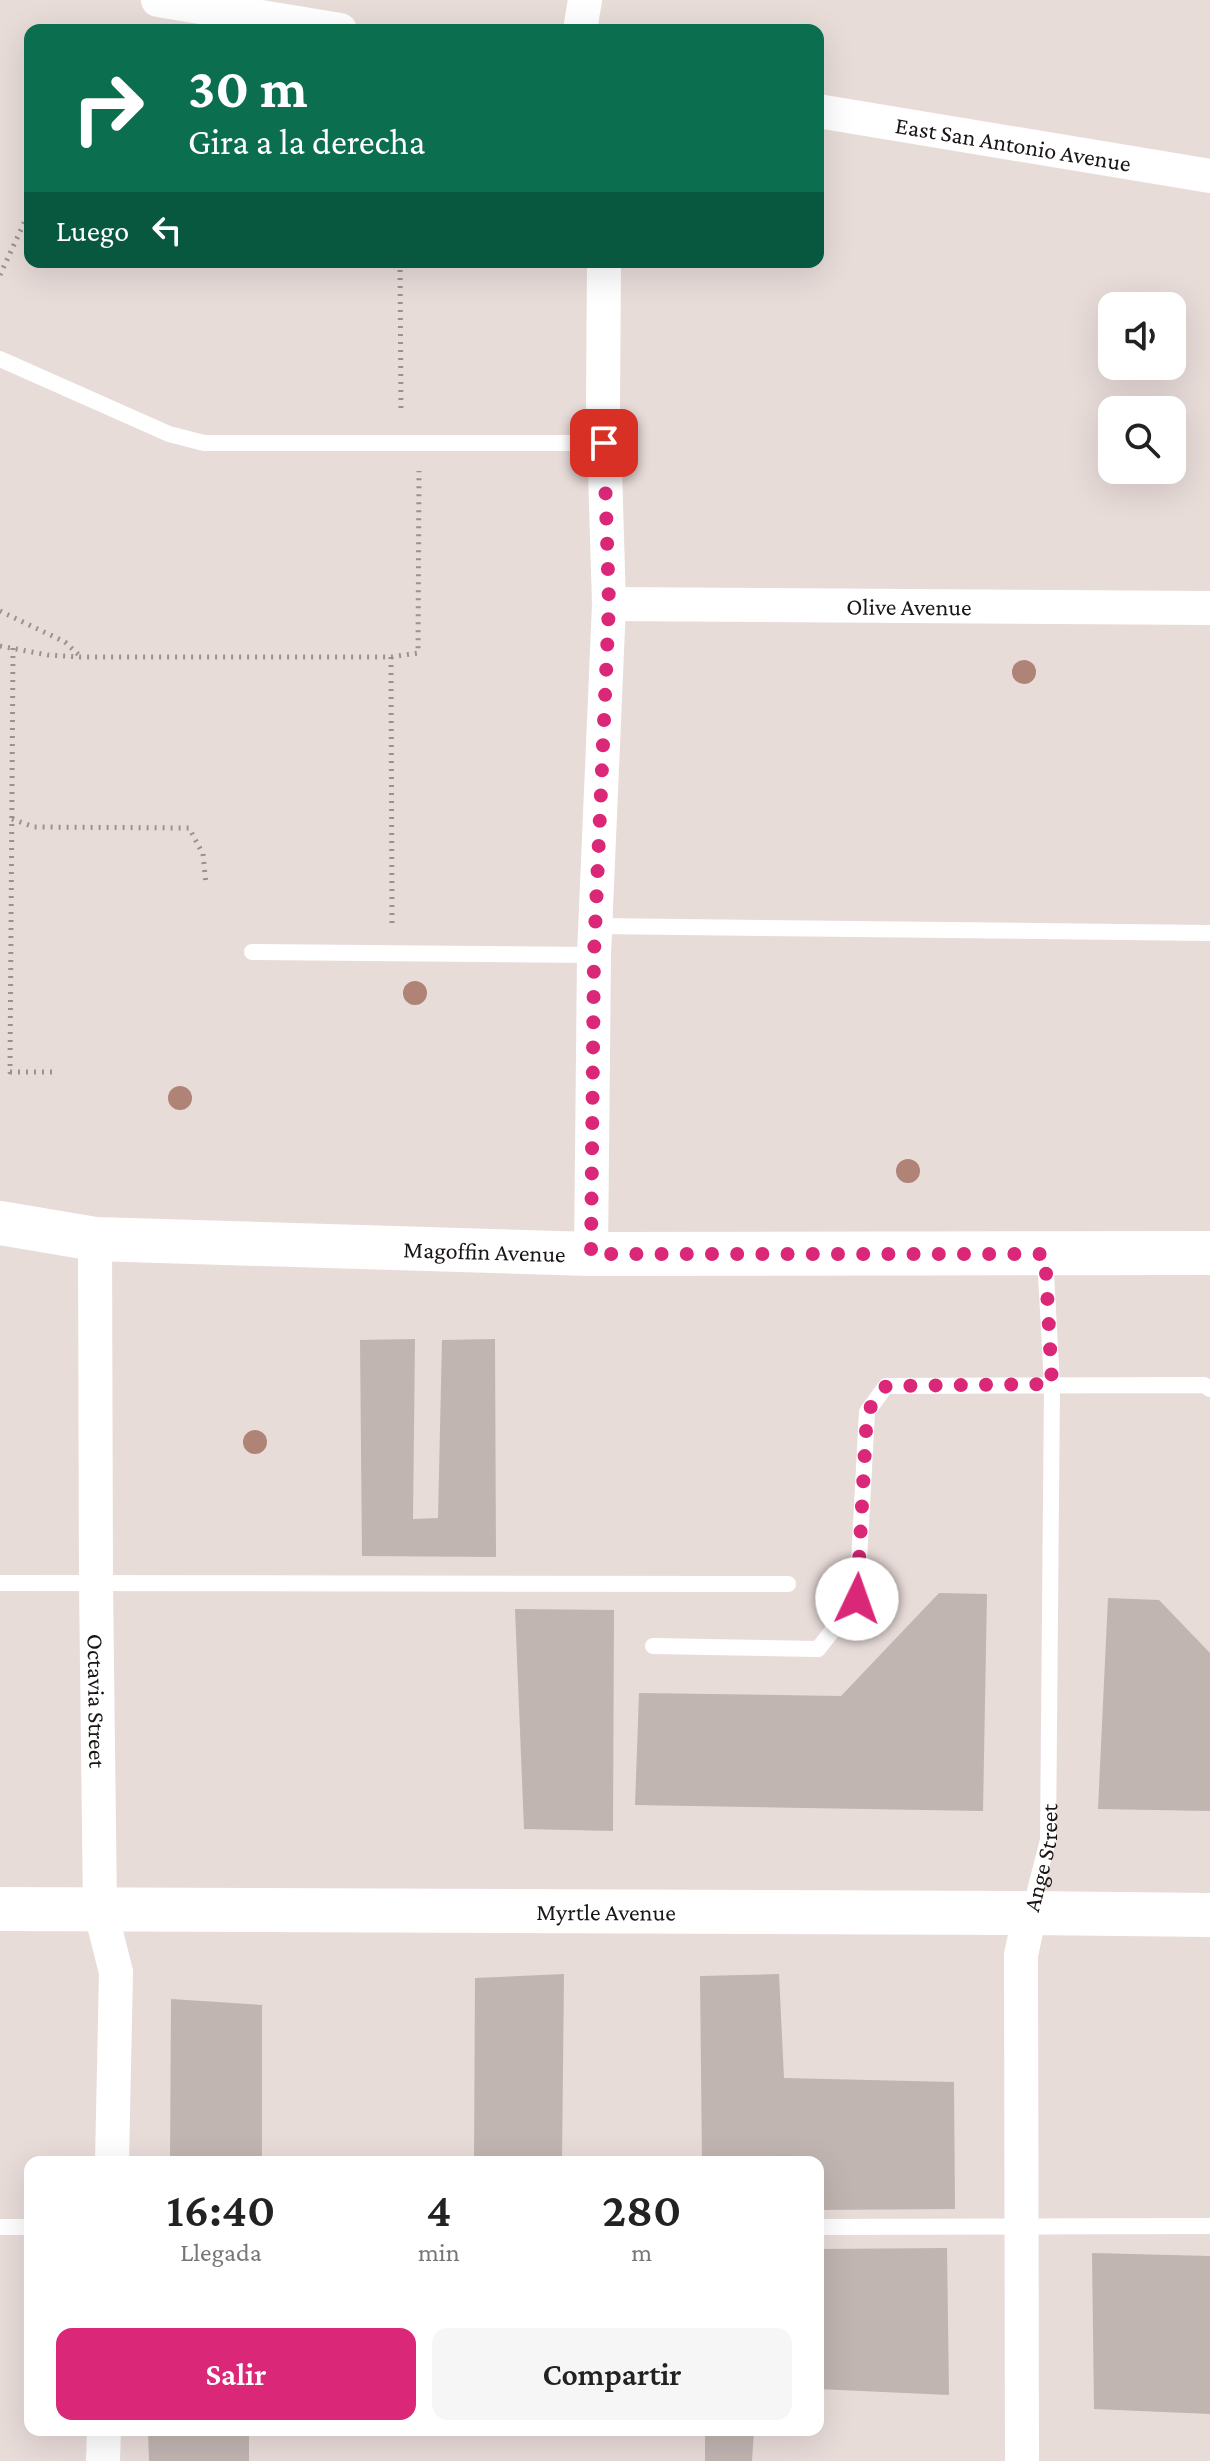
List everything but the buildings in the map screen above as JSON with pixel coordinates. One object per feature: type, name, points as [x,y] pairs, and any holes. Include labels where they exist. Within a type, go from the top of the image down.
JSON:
[{"type":"street","points":[[158,0],[304,24]]},
{"type":"street","points":[[581,24],[585,0]]},
{"type":"street","name":"East San Antonio Avenue","points":[[824,112],[1210,176]]},
{"type":"street","points":[[591,1254],[595,941],[609,604],[604,443],[604,268]]},
{"type":"street","name":"Olive Avenue","points":[[609,604],[1210,608]]},
{"type":"street","name":"Magoffin Avenue","points":[[0,1223],[95,1239],[591,1254],[1210,1253]]},
{"type":"street","name":"Octavia Street","points":[[95,1239],[100,1909],[116,1972],[112,2156]]},
{"type":"street","name":"Myrtle Avenue","points":[[0,1909],[1210,1915]]},
{"type":"street","name":"Ange Street","points":[[1022,2461],[1021,1955],[1030,1913]]},
{"type":"street","points":[[103,2461],[104,2436]]},
{"type":"lane","points":[[0,359],[169,434],[204,443],[604,443]]},
{"type":"lane","points":[[252,952],[595,941],[1210,933]]},
{"type":"lane","name":"Ange Street","points":[[1030,1913],[1048,1840],[1052,1384],[1045,1254]]},
{"type":"lane","points":[[653,1646],[818,1649],[857,1599],[867,1412],[886,1386],[1204,1385],[1210,1389]]},
{"type":"lane","points":[[0,1583],[788,1584]]},
{"type":"lane","points":[[824,2227],[1210,2226]]},
{"type":"lane","points":[[0,2227],[24,2227]]},
{"type":"path","points":[[0,275],[24,223]]},
{"type":"path","points":[[400,268],[401,419]]},
{"type":"path","points":[[0,646],[48,655],[81,657],[391,657],[418,653],[419,470]]},
{"type":"path","points":[[0,611],[65,642],[81,657]]},
{"type":"path","points":[[13,648],[10,1072],[58,1072]]},
{"type":"path","points":[[391,657],[392,923]]},
{"type":"path","points":[[12,819],[34,827],[189,828],[203,854],[206,885]]},
{"type":"route","points":[[604,443],[609,604],[594,955],[591,1254],[1045,1254],[1052,1384],[886,1386],[867,1412],[857,1599]]}]
